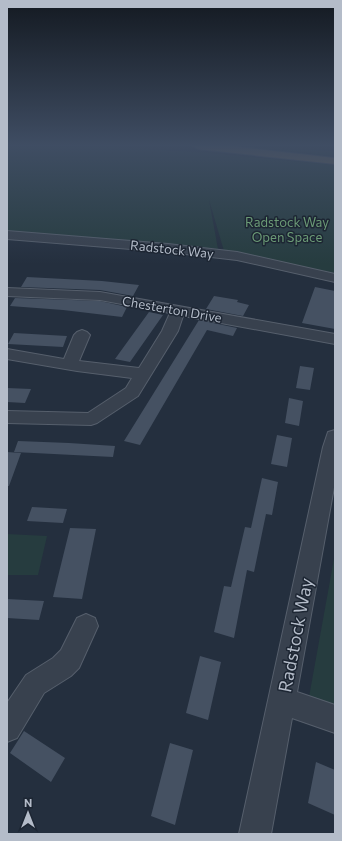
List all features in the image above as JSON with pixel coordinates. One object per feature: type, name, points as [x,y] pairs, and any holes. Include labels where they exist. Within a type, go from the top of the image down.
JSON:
[{"type":"street","name":"Radstock Way","points":[[7,235],[168,248],[237,256],[335,278]]},
{"type":"street","name":"Chesterton Drive","points":[[7,292],[100,296],[335,339]]},
{"type":"street","points":[[7,417],[91,419],[132,392],[170,331],[178,310]]},
{"type":"street","points":[[70,364],[82,335]]},
{"type":"street","points":[[7,354],[143,374]]},
{"type":"street","name":"Radstock Way","points":[[255,834],[334,444]]},
{"type":"street","points":[[7,728],[35,684],[40,679],[69,662],[86,626]]},
{"type":"street","points":[[282,701],[335,719]]},
{"type":"green space","name":"Radstock Way Open Space","points":[[7,185],[335,185],[335,273],[224,251],[209,200],[218,249],[7,231]]},
{"type":"green space","points":[[7,534],[47,536],[38,575],[7,575]]},
{"type":"green space","points":[[335,553],[335,706],[309,697]]},
{"type":"building","points":[[27,277],[102,281],[139,285],[133,296],[100,290],[21,287]]},
{"type":"building","points":[[315,287],[335,291],[335,329],[302,323]]},
{"type":"building","points":[[214,296],[238,300],[237,302],[249,305],[243,316],[206,309]]},
{"type":"building","points":[[15,298],[100,301],[127,307],[122,317],[10,306]]},
{"type":"building","points":[[149,312],[163,315],[130,362],[115,359]]},
{"type":"building","points":[[199,320],[237,328],[233,336],[207,330],[140,445],[124,441]]},
{"type":"building","points":[[14,333],[67,336],[63,347],[8,344]]},
{"type":"building","points":[[300,366],[314,368],[310,390],[296,388]]},
{"type":"building","points":[[7,388],[31,389],[25,403],[7,402]]},
{"type":"building","points":[[289,398],[303,401],[299,426],[285,423]]},
{"type":"building","points":[[277,435],[292,438],[287,467],[271,464]]},
{"type":"building","points":[[18,441],[115,446],[113,457],[14,452]]},
{"type":"building","points":[[7,452],[21,453],[9,486],[7,486]]},
{"type":"building","points":[[262,478],[278,482],[272,515],[266,514],[254,572],[247,570],[234,638],[214,632],[224,586],[231,587],[245,527],[251,528]]},
{"type":"building","points":[[32,507],[67,509],[63,523],[27,521]]},
{"type":"building","points":[[70,528],[96,529],[82,599],[53,597]]},
{"type":"building","points":[[7,599],[44,601],[39,620],[7,618]]},
{"type":"building","points":[[200,656],[221,662],[208,720],[186,713]]},
{"type":"building","points":[[24,731],[65,758],[51,782],[10,753]]},
{"type":"building","points":[[170,743],[193,750],[175,825],[151,816]]},
{"type":"building","points":[[316,762],[335,770],[335,815],[308,803]]}]
